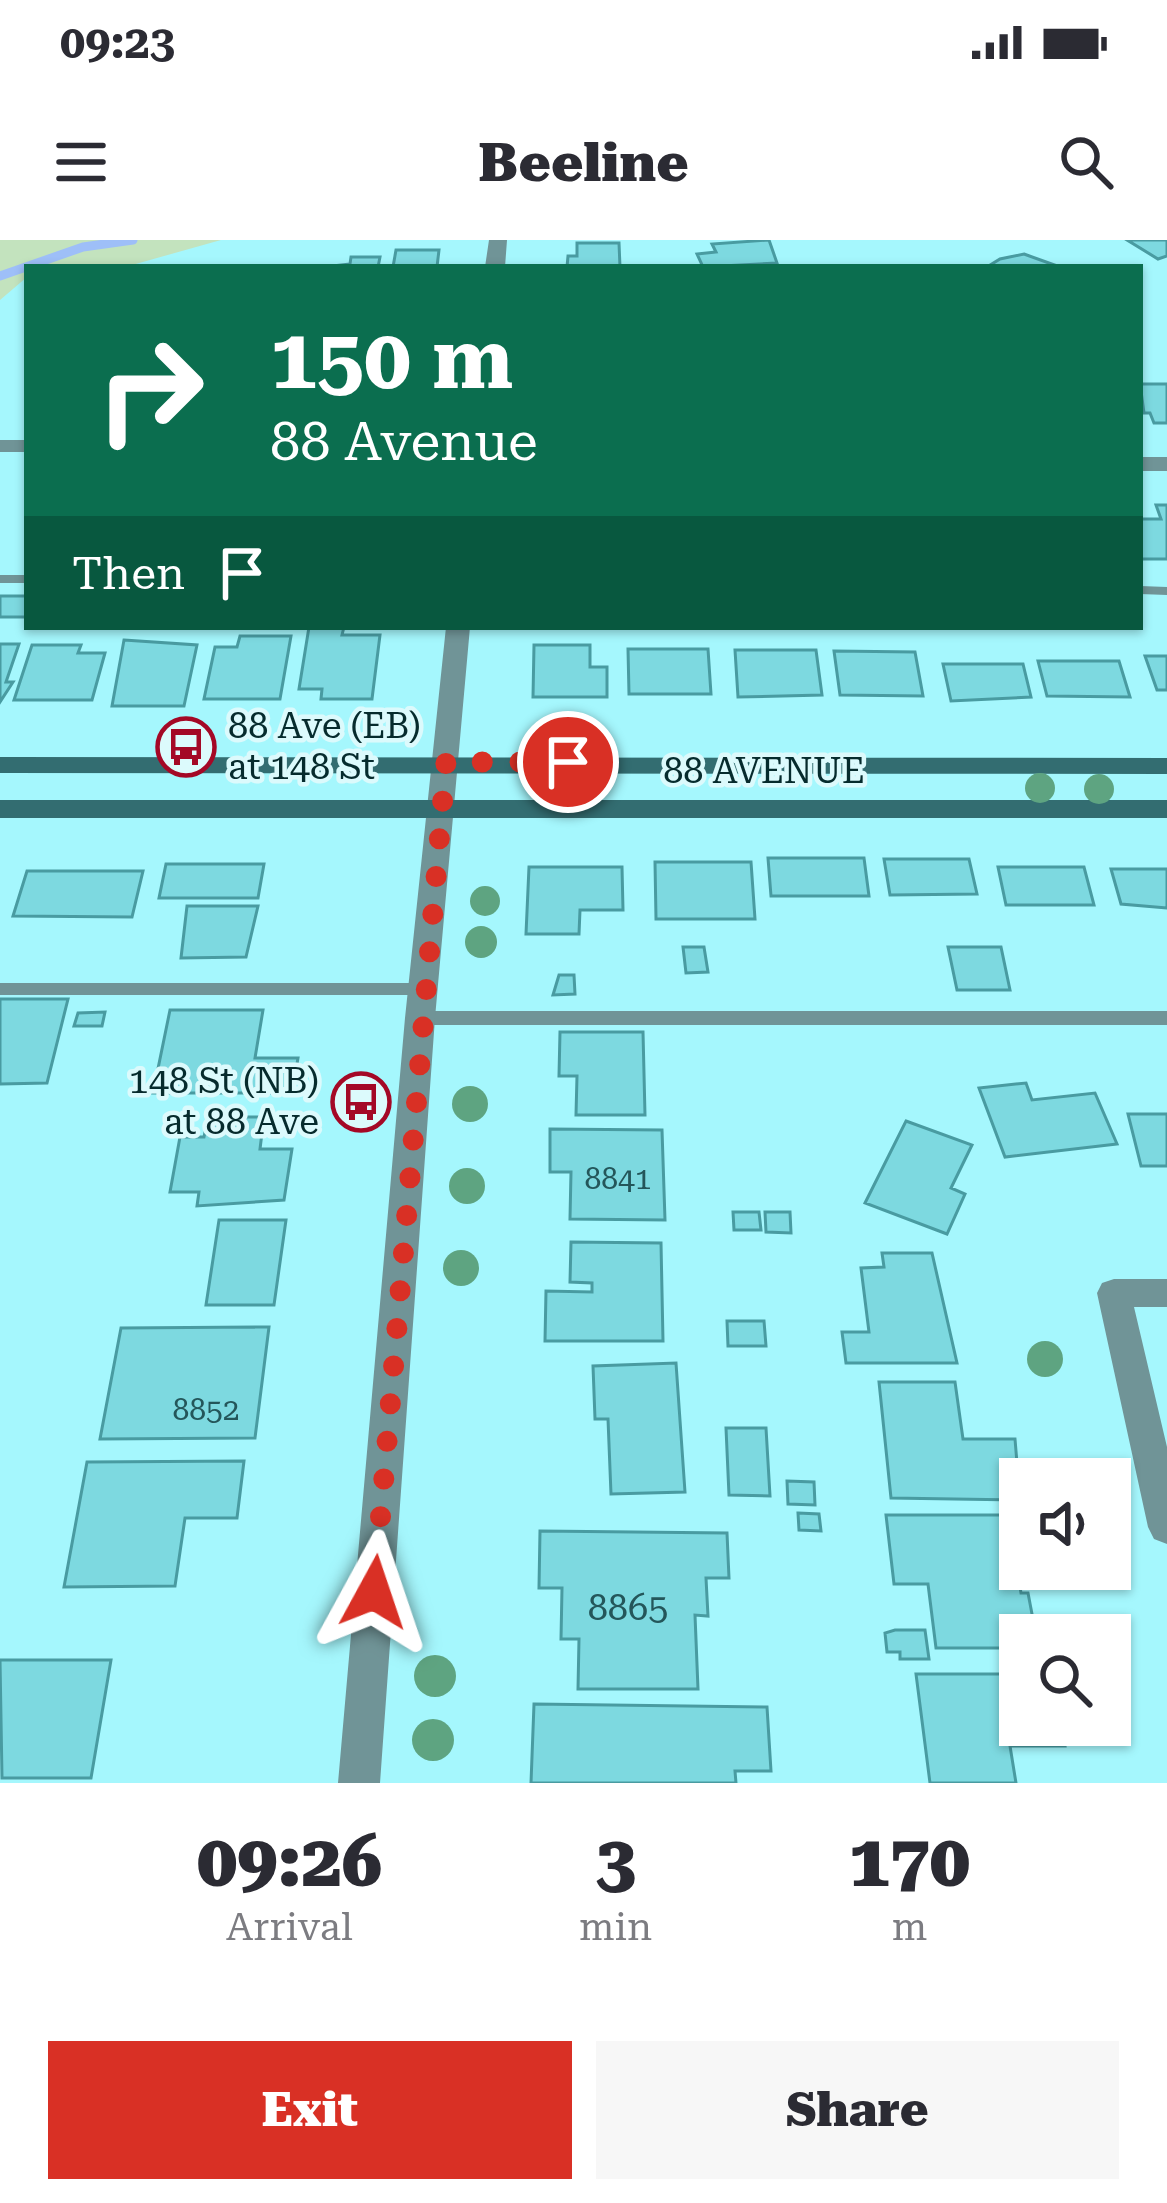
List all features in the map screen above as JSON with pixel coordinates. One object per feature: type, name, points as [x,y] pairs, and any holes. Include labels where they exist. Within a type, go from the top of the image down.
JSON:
[{"type":"main road","name":"88 AVENUE","points":[[0,765],[1167,766]]},
{"type":"main road","name":"88 AVENUE","points":[[0,809],[1167,809]]},
{"type":"street","points":[[359,1783],[421,1004],[458,630]]},
{"type":"street","points":[[1167,1294],[1114,1293],[1167,1527]]},
{"type":"lane","points":[[0,989],[421,1004],[1167,1018]]},
{"type":"green space","points":[[0,240],[221,240],[136,264],[24,264],[24,280],[0,300]]},
{"type":"building","points":[[769,240],[777,263],[702,264],[697,254],[716,252],[712,244]]},
{"type":"building","points":[[1127,240],[1167,240],[1167,256],[1158,259]]},
{"type":"building","points":[[577,243],[619,243],[620,264],[567,264],[568,256],[577,256]]},
{"type":"building","points":[[396,250],[439,250],[437,264],[394,264]]},
{"type":"building","points":[[1024,254],[1052,264],[992,264]]},
{"type":"building","points":[[351,257],[380,257],[379,264],[350,264]]},
{"type":"building","points":[[1143,384],[1167,384],[1167,423],[1154,423],[1150,413],[1144,413]]},
{"type":"building","points":[[1156,505],[1167,505],[1167,559],[1143,559],[1143,519],[1161,519]]},
{"type":"building","points":[[0,596],[24,596],[24,617],[0,617]]},
{"type":"building","points":[[309,630],[380,635],[372,699],[321,699],[322,689],[299,689]]},
{"type":"building","points":[[240,636],[291,636],[280,699],[204,699],[215,647],[237,647]]},
{"type":"building","points":[[124,640],[197,645],[184,706],[112,706]]},
{"type":"building","points":[[0,644],[19,644],[6,682],[13,682],[0,702]]},
{"type":"building","points":[[32,645],[81,645],[78,653],[105,653],[92,700],[14,700]]},
{"type":"building","points":[[534,645],[590,645],[590,667],[607,667],[607,697],[533,697]]},
{"type":"building","points":[[628,649],[708,649],[711,694],[629,694]]},
{"type":"building","points":[[735,650],[816,650],[822,695],[738,697]]},
{"type":"building","points":[[834,651],[915,652],[923,696],[840,695]]},
{"type":"building","points":[[1145,656],[1167,656],[1167,690],[1157,690]]},
{"type":"building","points":[[1038,661],[1119,661],[1130,697],[1047,696]]},
{"type":"building","points":[[943,664],[1023,664],[1031,697],[951,701]]},
{"type":"building","points":[[768,858],[864,858],[869,896],[771,896]]},
{"type":"building","points":[[884,859],[969,859],[977,894],[890,895]]},
{"type":"building","points":[[655,862],[751,862],[755,919],[656,919]]},
{"type":"building","points":[[166,864],[264,864],[258,898],[159,898]]},
{"type":"building","points":[[529,867],[622,867],[623,910],[580,910],[579,934],[526,934]]},
{"type":"building","points":[[998,867],[1084,867],[1094,905],[1006,905]]},
{"type":"building","points":[[1111,869],[1167,869],[1167,908],[1121,904]]},
{"type":"building","points":[[27,871],[143,871],[132,917],[13,916]]},
{"type":"building","points":[[187,906],[258,906],[246,957],[181,958]]},
{"type":"building","points":[[683,947],[704,947],[708,972],[686,973]]},
{"type":"building","points":[[948,947],[1001,947],[1010,990],[957,990]]},
{"type":"building","points":[[559,975],[574,975],[575,994],[553,995]]},
{"type":"building","points":[[0,999],[68,999],[47,1083],[0,1084]]},
{"type":"building","points":[[170,1010],[263,1010],[255,1058],[298,1058],[292,1093],[153,1093]]},
{"type":"building","points":[[105,1012],[102,1026],[74,1026],[78,1013]]},
{"type":"building","points":[[560,1032],[643,1032],[645,1115],[576,1115],[577,1076],[559,1076]]},
{"type":"building","points":[[1026,1083],[1032,1100],[1095,1093],[1117,1144],[1005,1157],[979,1088]]},
{"type":"building","points":[[1128,1114],[1167,1114],[1167,1166],[1141,1166]]},
{"type":"building","points":[[208,1117],[264,1117],[260,1149],[292,1149],[284,1200],[197,1206],[199,1192],[170,1192],[180,1137],[204,1137]]},
{"type":"building","points":[[906,1121],[972,1145],[951,1188],[965,1194],[947,1234],[865,1203]]},
{"type":"building","points":[[550,1129],[662,1130],[665,1220],[570,1219],[571,1172],[550,1172]]},
{"type":"building","points":[[733,1212],[759,1212],[761,1230],[734,1230]]},
{"type":"building","points":[[765,1212],[790,1212],[791,1233],[766,1232]]},
{"type":"building","points":[[219,1220],[286,1220],[274,1305],[206,1305]]},
{"type":"building","points":[[571,1242],[661,1243],[663,1341],[545,1341],[546,1291],[592,1292],[592,1283],[570,1282]]},
{"type":"building","points":[[882,1253],[932,1253],[957,1363],[846,1363],[842,1332],[869,1332],[861,1268],[884,1267]]},
{"type":"building","points":[[727,1321],[764,1321],[766,1346],[728,1346]]},
{"type":"building","points":[[269,1327],[255,1438],[100,1439],[121,1328]]},
{"type":"building","points":[[676,1363],[685,1492],[611,1494],[608,1419],[595,1419],[593,1366]]},
{"type":"building","points":[[879,1382],[955,1382],[963,1439],[1015,1439],[1017,1458],[999,1458],[999,1500],[891,1498]]},
{"type":"building","points":[[726,1428],[766,1428],[770,1496],[729,1495]]},
{"type":"building","points":[[244,1461],[237,1518],[185,1518],[175,1586],[64,1587],[87,1462]]},
{"type":"building","points":[[787,1481],[814,1482],[815,1505],[788,1504]]},
{"type":"building","points":[[798,1513],[819,1514],[821,1531],[799,1530]]},
{"type":"building","points":[[886,1515],[999,1515],[999,1590],[1028,1593],[1032,1614],[999,1614],[999,1648],[936,1648],[928,1584],[894,1584]]},
{"type":"building","points":[[540,1531],[727,1533],[729,1578],[706,1578],[708,1616],[695,1615],[698,1689],[578,1689],[579,1639],[561,1639],[562,1588],[539,1588]]},
{"type":"building","points":[[925,1630],[929,1659],[900,1659],[900,1652],[887,1652],[885,1633]]},
{"type":"building","points":[[0,1660],[111,1660],[91,1778],[2,1778]]},
{"type":"building","points":[[916,1674],[999,1674],[999,1746],[1010,1746],[1016,1783],[930,1783]]},
{"type":"building","points":[[534,1704],[767,1707],[771,1771],[735,1771],[736,1783],[531,1783]]},
{"type":"waterway","points":[[34,264],[83,247],[133,240]]},
{"type":"waterway","points":[[0,276],[24,268]]},
{"type":"place","name":"88 Ave (EB) at 148 St","points":[[186,747]]},
{"type":"place","name":"148 St (NB) at 88 Ave","points":[[361,1102]]},
{"type":"route","points":[[374,1592],[420,1018],[446,762],[568,762]]}]
